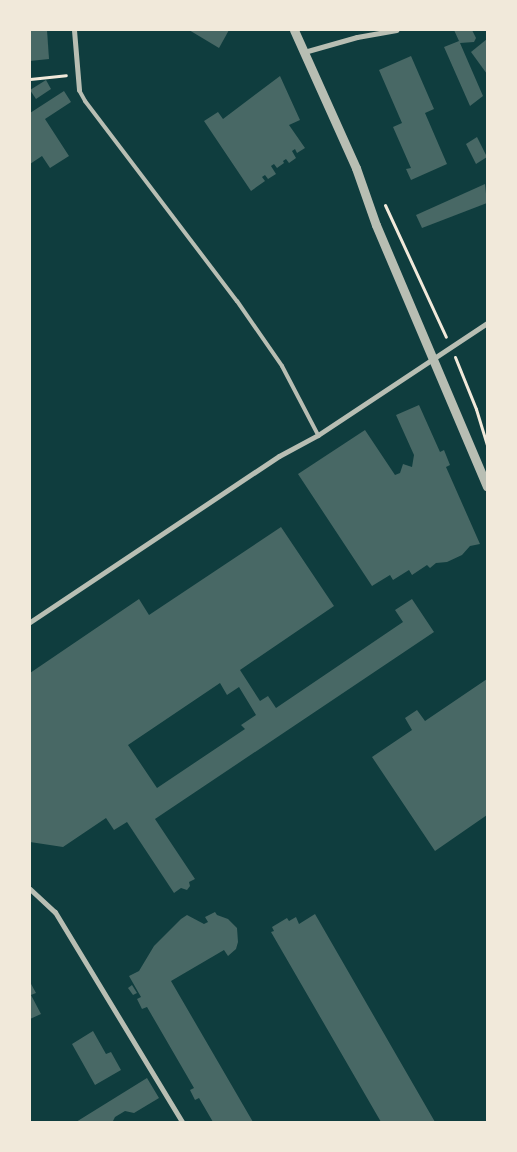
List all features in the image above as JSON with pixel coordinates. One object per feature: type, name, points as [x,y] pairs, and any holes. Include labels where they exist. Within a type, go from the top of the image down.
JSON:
[{"type":"street","points":[[74,30],[79,90]]},
{"type":"street","points":[[294,30],[356,168],[376,225],[487,486]]},
{"type":"street","points":[[304,52],[357,37],[396,30]]},
{"type":"street","points":[[30,622],[279,456],[318,435],[487,323]]},
{"type":"street","points":[[30,889],[55,912],[182,1122]]},
{"type":"lane","points":[[79,90],[85,101],[237,301],[282,366],[318,435]]},
{"type":"path","points":[[30,79],[78,74]]},
{"type":"path","points":[[383,200],[451,347],[476,409],[487,445]]},
{"type":"building","points":[[30,30],[47,30],[49,59],[30,61]]},
{"type":"building","points":[[189,30],[229,30],[219,48]]},
{"type":"building","points":[[454,30],[472,30],[476,38],[474,42],[460,43],[483,96],[470,106],[444,47],[459,41]]},
{"type":"building","points":[[487,39],[487,74],[471,52]]},
{"type":"building","points":[[411,56],[434,109],[425,113],[447,164],[411,180],[406,169],[411,168],[393,127],[402,123],[379,70]]},
{"type":"building","points":[[280,76],[300,120],[289,125],[305,148],[297,153],[295,149],[292,151],[296,158],[289,163],[286,159],[277,168],[274,164],[271,166],[276,174],[268,179],[265,175],[262,177],[265,181],[251,191],[204,121],[218,112],[223,119]]},
{"type":"building","points":[[46,80],[51,89],[36,99],[30,90]]},
{"type":"building","points":[[64,91],[71,102],[45,119],[69,156],[50,168],[42,156],[30,164],[30,113]]},
{"type":"building","points":[[477,137],[487,157],[476,164],[466,144]]},
{"type":"building","points":[[485,184],[487,203],[422,228],[416,215]]},
{"type":"building","points":[[419,405],[440,452],[444,450],[450,465],[446,467],[480,544],[470,546],[462,555],[447,562],[436,563],[430,568],[427,565],[412,575],[409,570],[393,580],[390,575],[372,586],[298,474],[365,430],[395,475],[400,473],[403,464],[412,467],[414,455],[396,415]]},
{"type":"building","points":[[281,527],[334,606],[240,670],[260,701],[268,696],[276,708],[403,622],[395,610],[412,599],[434,632],[155,819],[195,879],[189,882],[190,886],[187,890],[181,888],[174,893],[127,822],[114,830],[106,818],[63,847],[30,842],[30,673],[139,599],[149,615]],"holes":[[[220,683],[227,695],[239,687],[256,715],[241,725],[245,729],[157,788],[128,745]]]},
{"type":"building","points":[[487,679],[487,815],[435,851],[372,757],[412,730],[405,718],[417,710],[425,721]]},
{"type":"building","points":[[215,912],[217,915],[228,919],[237,928],[238,942],[236,949],[228,956],[224,950],[171,981],[253,1122],[213,1122],[199,1098],[195,1100],[190,1090],[194,1088],[147,1007],[142,1009],[137,999],[141,997],[129,976],[139,971],[154,946],[181,919],[187,915],[204,924],[208,922],[205,917]]},
{"type":"building","points":[[315,914],[435,1122],[381,1122],[271,932],[274,931],[272,927],[287,918],[289,921],[296,917],[299,924]]},
{"type":"building","points":[[30,982],[36,993],[31,995],[41,1014],[30,1019]]},
{"type":"building","points":[[132,985],[137,993],[133,995],[128,988]]},
{"type":"building","points":[[93,1031],[106,1054],[111,1052],[121,1070],[95,1085],[72,1044]]},
{"type":"building","points":[[147,1078],[159,1098],[134,1113],[125,1111],[115,1117],[113,1121],[76,1122]]}]
